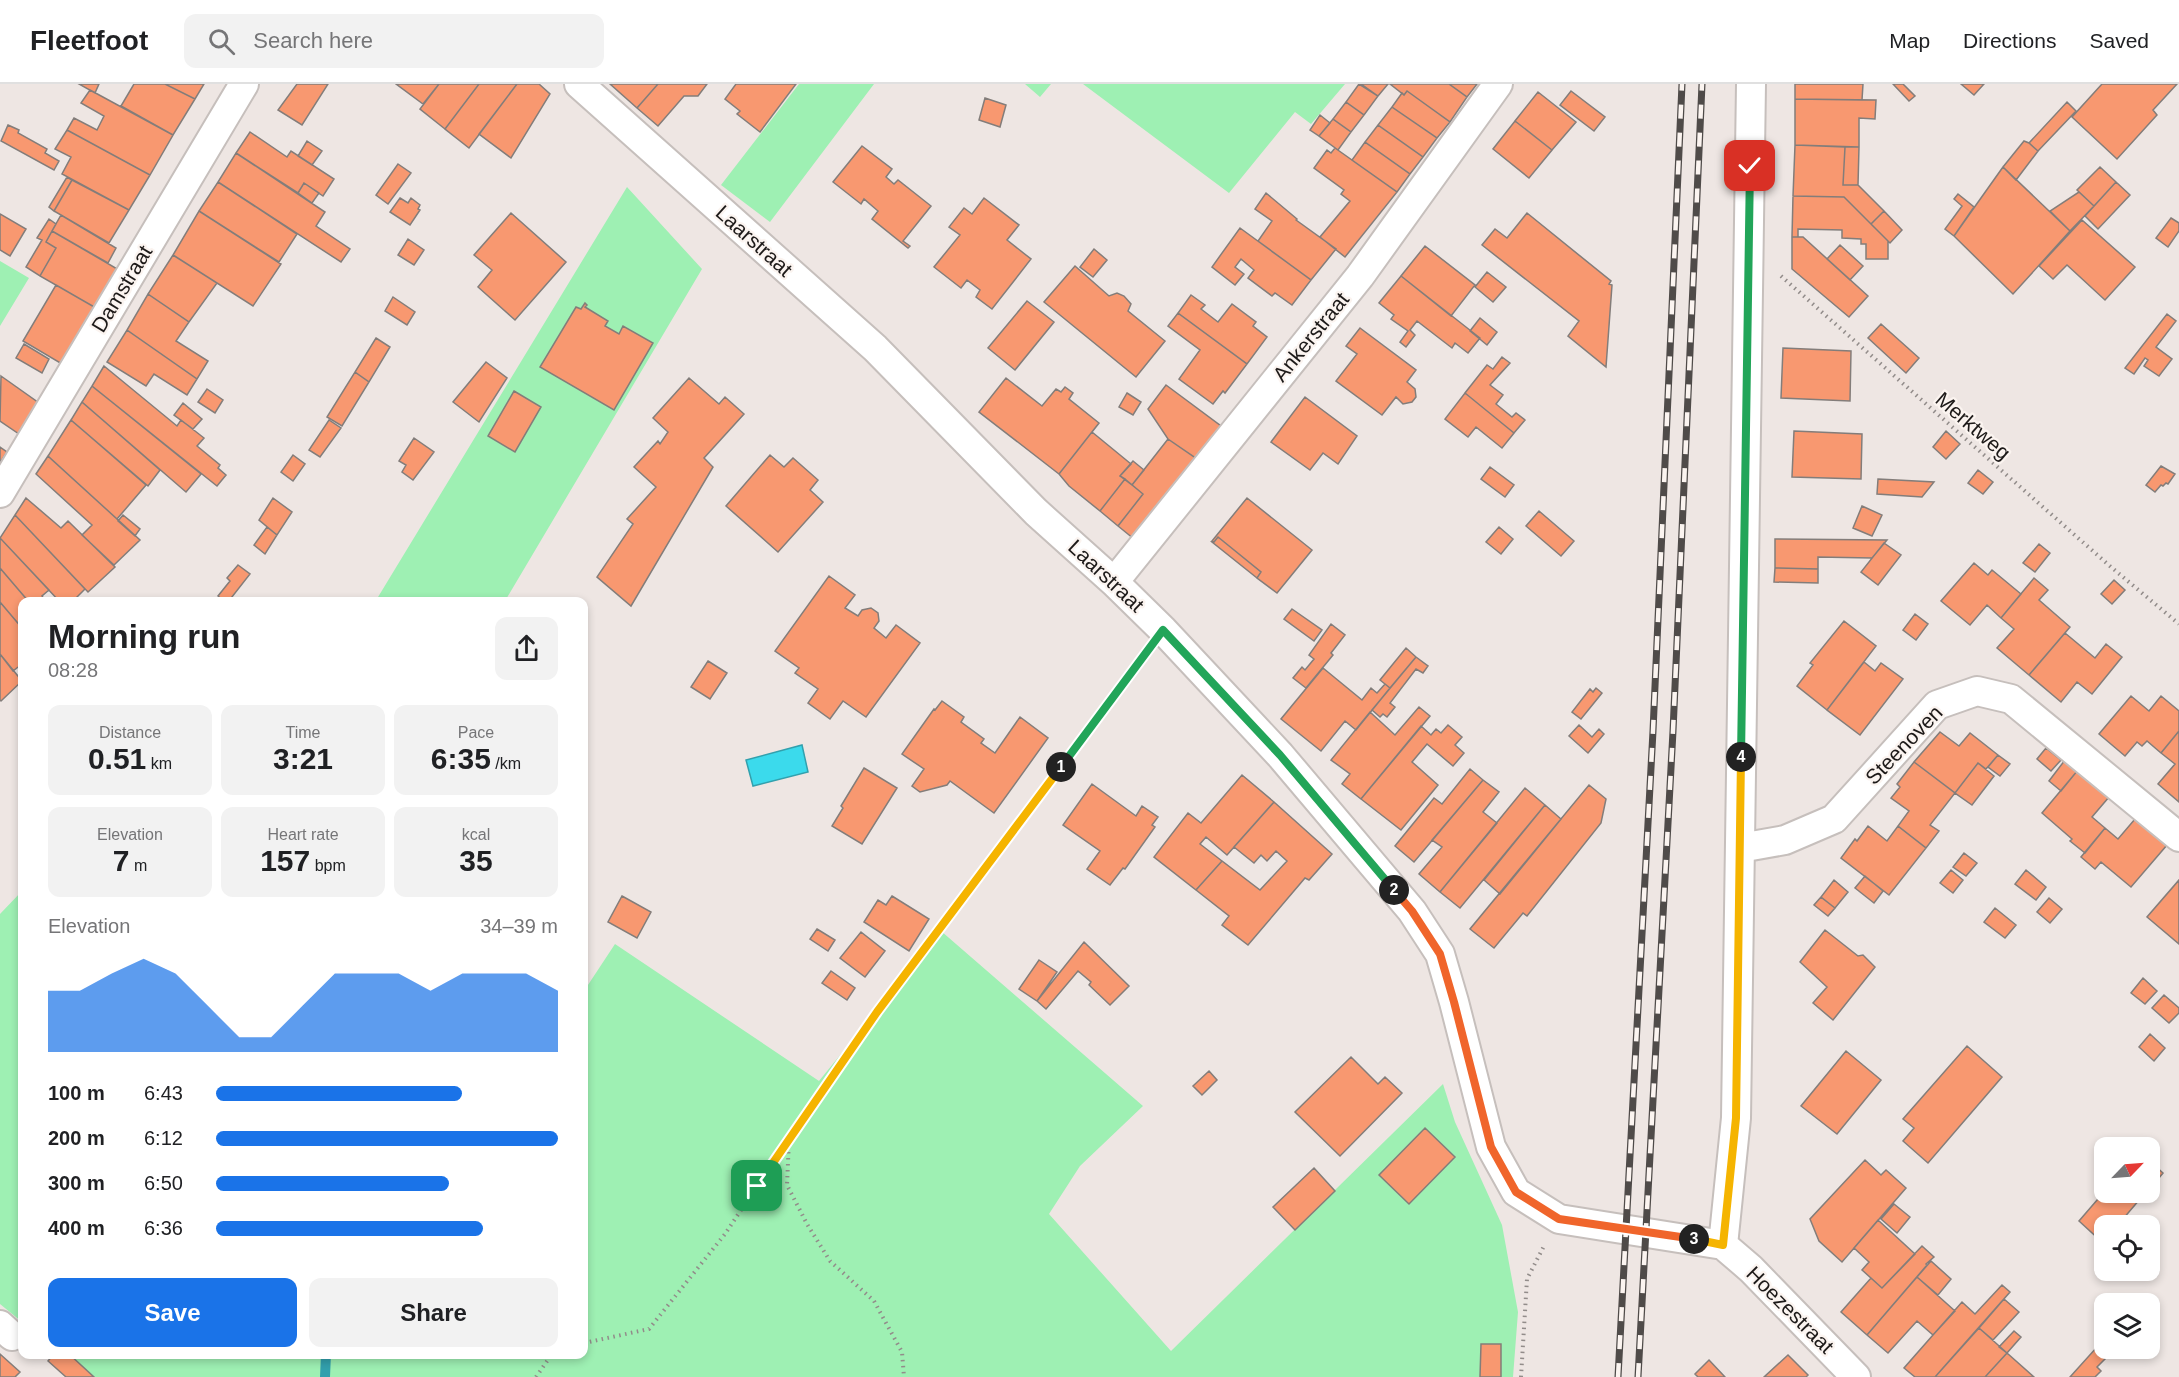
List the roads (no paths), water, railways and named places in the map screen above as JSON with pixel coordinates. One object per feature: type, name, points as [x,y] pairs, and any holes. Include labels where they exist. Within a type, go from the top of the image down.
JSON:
[{"type":"street","name":"Damstraat","points":[[0,493],[244,84]]},
{"type":"street","name":"Laarstraat","points":[[579,84],[875,348],[1036,512],[1114,582],[1163,630],[1280,755],[1412,911],[1440,954],[1491,1147],[1516,1192],[1559,1219],[1723,1245]]},
{"type":"street","name":"Ankerstraat","points":[[1114,582],[1360,276],[1498,84]]},
{"type":"street","points":[[1723,1245],[1736,1118],[1751,84]]},
{"type":"street","name":"Steenoven","points":[[1740,848],[1785,840],[1834,819],[1937,705],[1977,691],[2012,699],[2179,837]]},
{"type":"street","name":"Hoezestraat","points":[[1723,1245],[1751,1269],[1856,1377]]},
{"type":"water","points":[[802,745],[808,772],[753,786],[746,760]]},
{"type":"waterway","points":[[325,1377],[326,1359]]},
{"type":"railway","points":[[1618,1377],[1653,731],[1682,84]]},
{"type":"railway","points":[[1638,1377],[1673,731],[1702,84]]}]
